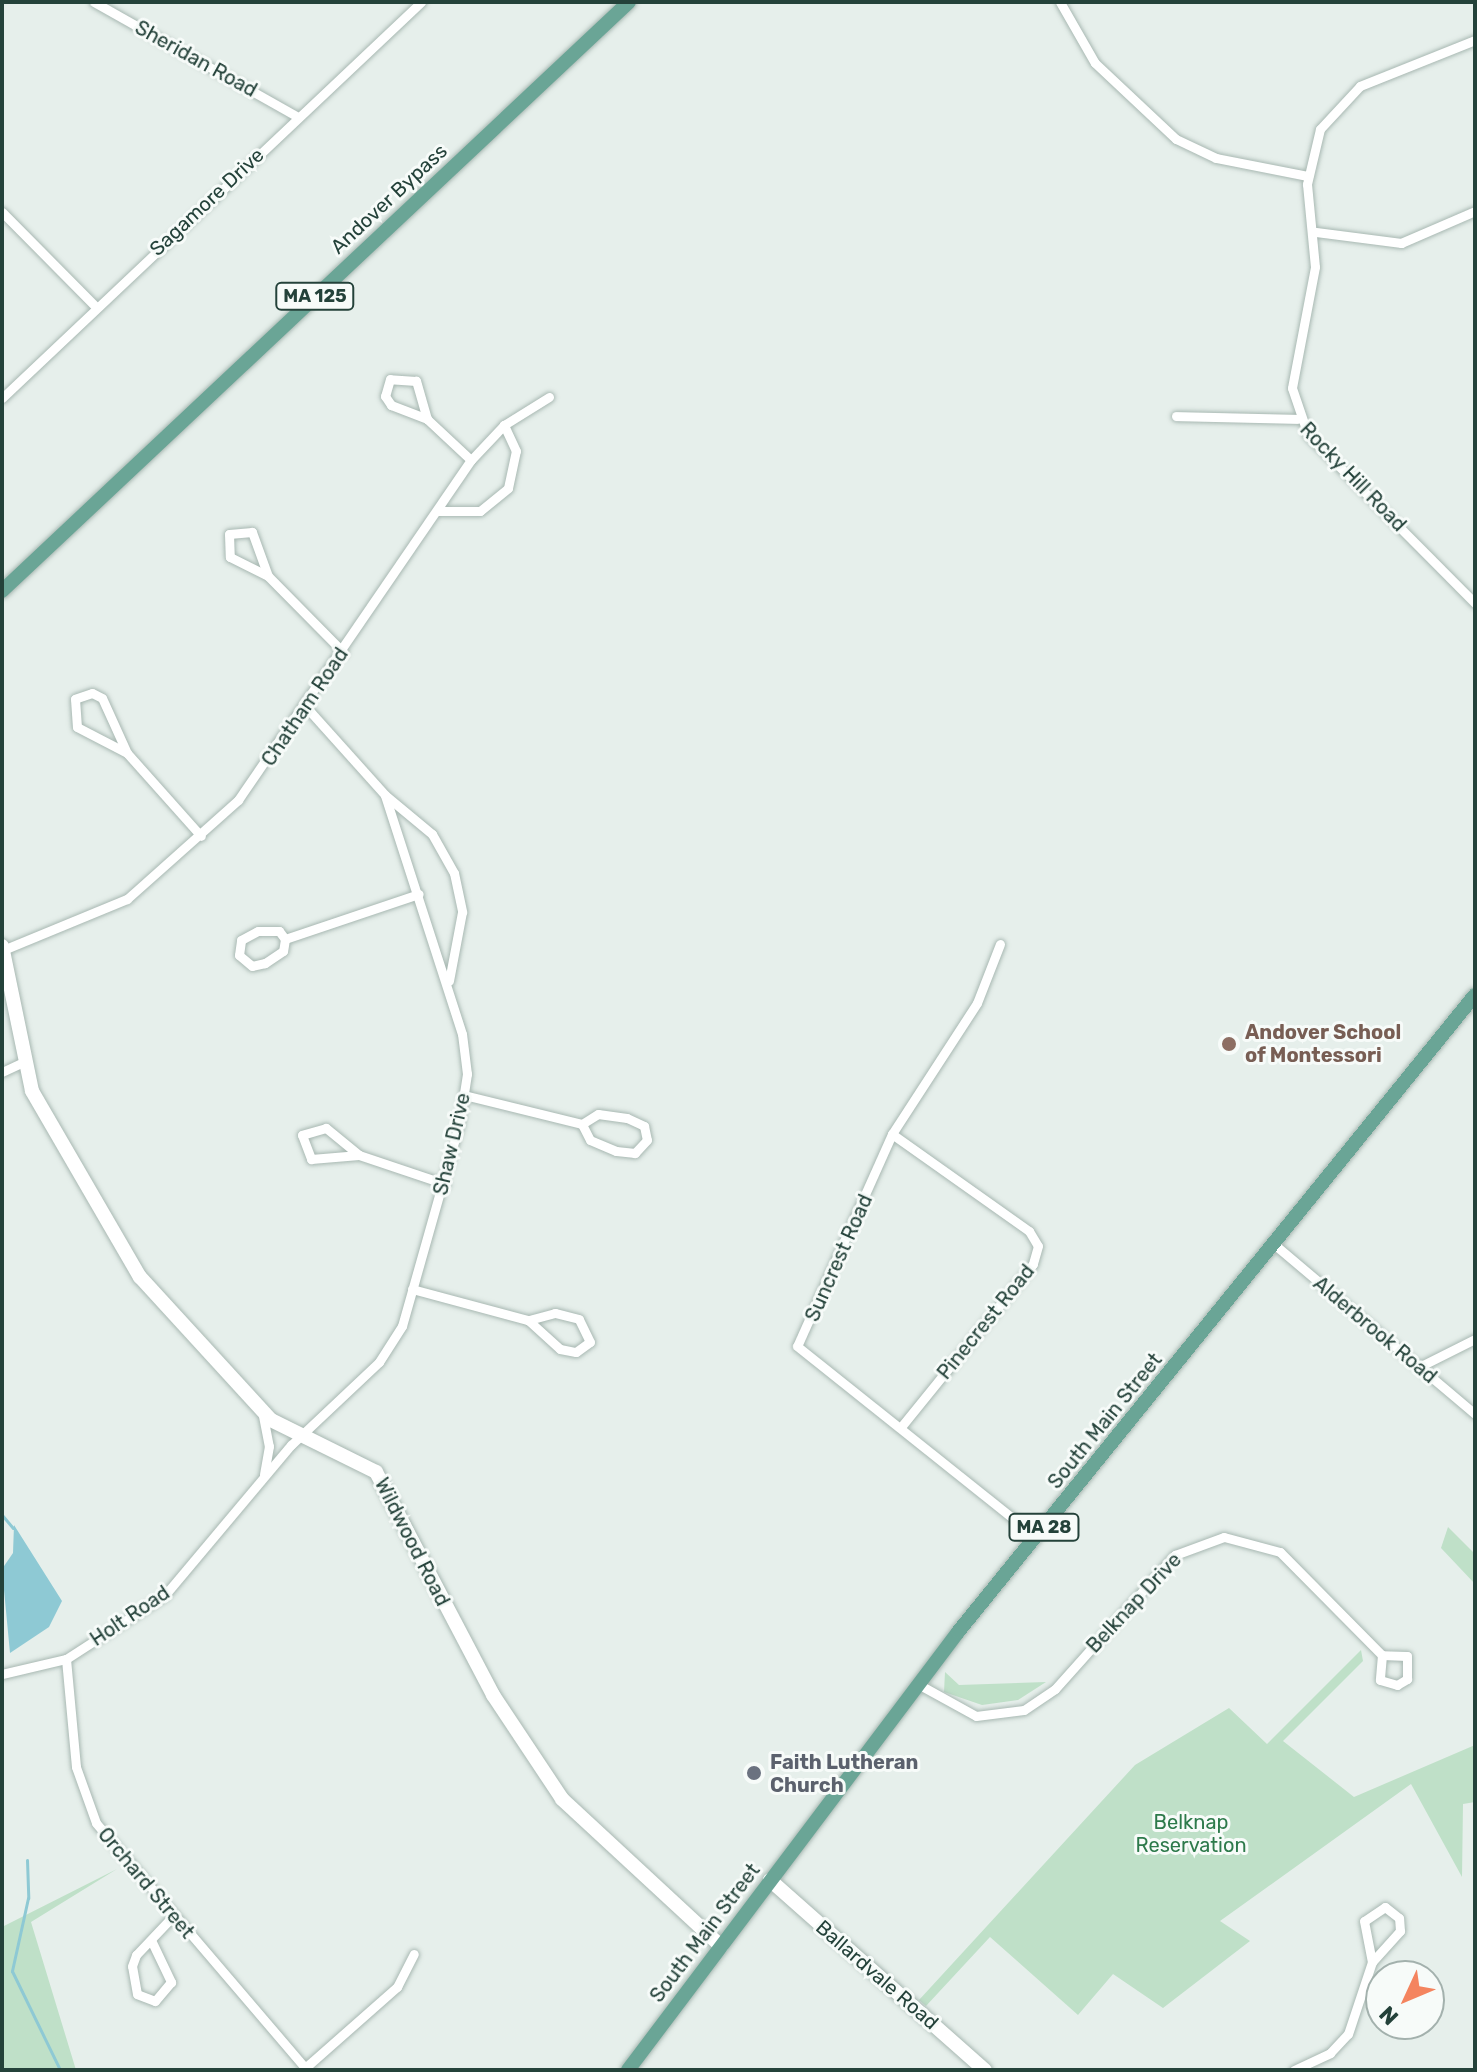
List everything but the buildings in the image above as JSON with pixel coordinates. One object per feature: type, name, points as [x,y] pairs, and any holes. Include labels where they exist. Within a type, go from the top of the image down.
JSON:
[{"type":"main road","name":"Andover Bypass","points":[[2,591],[629,2]]},
{"type":"main road","name":"South Main Street","points":[[628,2070],[918,1684],[1475,995]]},
{"type":"street","name":"Sheridan Road","points":[[94,2],[298,117]]},
{"type":"street","points":[[1060,2],[1095,63],[1176,139],[1216,158],[1308,176]]},
{"type":"street","name":"Sagamore Drive","points":[[2,398],[414,4]]},
{"type":"street","name":"Rocky Hill Road","points":[[1475,40],[1352,91],[1320,129],[1308,176],[1316,232],[1292,388],[1297,419],[1475,603]]},
{"type":"street","points":[[1316,232],[1401,243],[1475,211]]},
{"type":"street","points":[[2,212],[96,307]]},
{"type":"street","points":[[427,419],[416,381],[390,379],[385,390],[391,405],[427,419],[471,460]]},
{"type":"street","name":"Chatham Road","points":[[2,948],[127,899],[201,836],[256,778],[471,460],[504,425],[549,397]]},
{"type":"street","points":[[1176,416],[1297,419]]},
{"type":"street","points":[[437,511],[480,511],[508,488],[516,451],[504,425]]},
{"type":"street","points":[[268,576],[252,532],[229,534],[230,557],[268,576],[343,652]]},
{"type":"street","points":[[127,753],[81,731],[71,716],[75,699],[92,693],[102,698],[127,753],[201,836]]},
{"type":"street","name":"Shaw Drive","points":[[302,1435],[379,1362],[402,1326],[445,1184],[464,1095],[449,981],[385,795],[306,707]]},
{"type":"street","points":[[385,795],[432,834],[454,873],[462,912],[449,981]]},
{"type":"street","points":[[285,939],[419,894]]},
{"type":"street","points":[[258,931],[279,931],[285,939],[283,951],[265,963],[252,966],[239,955],[241,940],[258,931]]},
{"type":"street","name":"Suncrest Road","points":[[1000,944],[977,1003],[892,1134],[797,1346],[1036,1537]]},
{"type":"street","name":"Wildwood Road","points":[[2,948],[23,1062],[40,1108],[132,1265],[260,1409],[302,1435],[376,1472],[493,1695],[562,1799],[721,1946]]},
{"type":"street","points":[[2,1072],[23,1062]]},
{"type":"street","points":[[464,1095],[582,1124],[598,1114],[627,1118],[644,1126],[647,1140],[635,1153],[616,1151],[590,1140],[582,1124]]},
{"type":"street","points":[[359,1155],[311,1159],[302,1135],[326,1128],[359,1155],[445,1184]]},
{"type":"street","name":"Pinecrest Road","points":[[892,1134],[1029,1231],[1038,1246],[1033,1264],[901,1427]]},
{"type":"street","name":"Alderbrook Road","points":[[1275,1245],[1475,1414]]},
{"type":"street","points":[[412,1289],[528,1320],[560,1349],[576,1352],[590,1342],[579,1319],[555,1313],[528,1320]]},
{"type":"street","points":[[1419,1367],[1475,1339]]},
{"type":"street","points":[[260,1409],[269,1446],[263,1480]]},
{"type":"street","name":"Holt Road","points":[[2,1674],[66,1659],[165,1595],[302,1435]]},
{"type":"street","name":"Belknap Drive","points":[[918,1684],[976,1716],[1024,1710],[1055,1689],[1175,1555],[1224,1537],[1280,1552],[1382,1655]]},
{"type":"street","name":"Orchard Street","points":[[66,1659],[87,1807],[173,1916],[306,2069]]},
{"type":"street","name":"Ballardvale Road","points":[[770,1880],[985,2070]]},
{"type":"street","points":[[1385,1907],[1399,1918],[1400,1931],[1372,1962],[1364,1921],[1385,1907]]},
{"type":"street","points":[[151,1940],[171,1982],[166,1994],[149,2001],[134,1989],[132,1973],[151,1940],[173,1916]]},
{"type":"street","points":[[306,2069],[397,1987],[414,1954]]},
{"type":"street","points":[[1294,2070],[1343,2041],[1365,1981]]},
{"type":"green space","points":[[1448,1527],[1475,1554],[1475,1584],[1441,1548]]},
{"type":"green space","name":"Belknap Reservation","points":[[1361,1650],[1363,1661],[1283,1741],[1354,1797],[1475,1745],[1475,1802],[1463,1804],[1462,1877],[1411,1784],[1220,1921],[1250,1941],[1163,2008],[1113,1974],[1078,2015],[990,1937],[926,2006],[919,2000],[1135,1765],[1229,1708],[1267,1744]]},
{"type":"green space","points":[[945,1672],[959,1685],[1046,1682],[1018,1700],[982,1705],[944,1692]]},
{"type":"green space","points":[[117,1869],[31,1922],[76,2070],[2,2070],[2,1927]]},
{"type":"water","points":[[14,1525],[62,1601],[49,1627],[10,1653],[2,1569],[13,1553]]},
{"type":"waterway","points":[[2,1463],[2,1469]]},
{"type":"waterway","points":[[2,1515],[13,1528]]},
{"type":"waterway","points":[[27,1860],[28,1898],[12,1971],[60,2070]]},
{"type":"place","name":"Andover School of Montessori","points":[[1229,1044]]},
{"type":"place","name":"Faith Lutheran Church","points":[[754,1773]]}]
